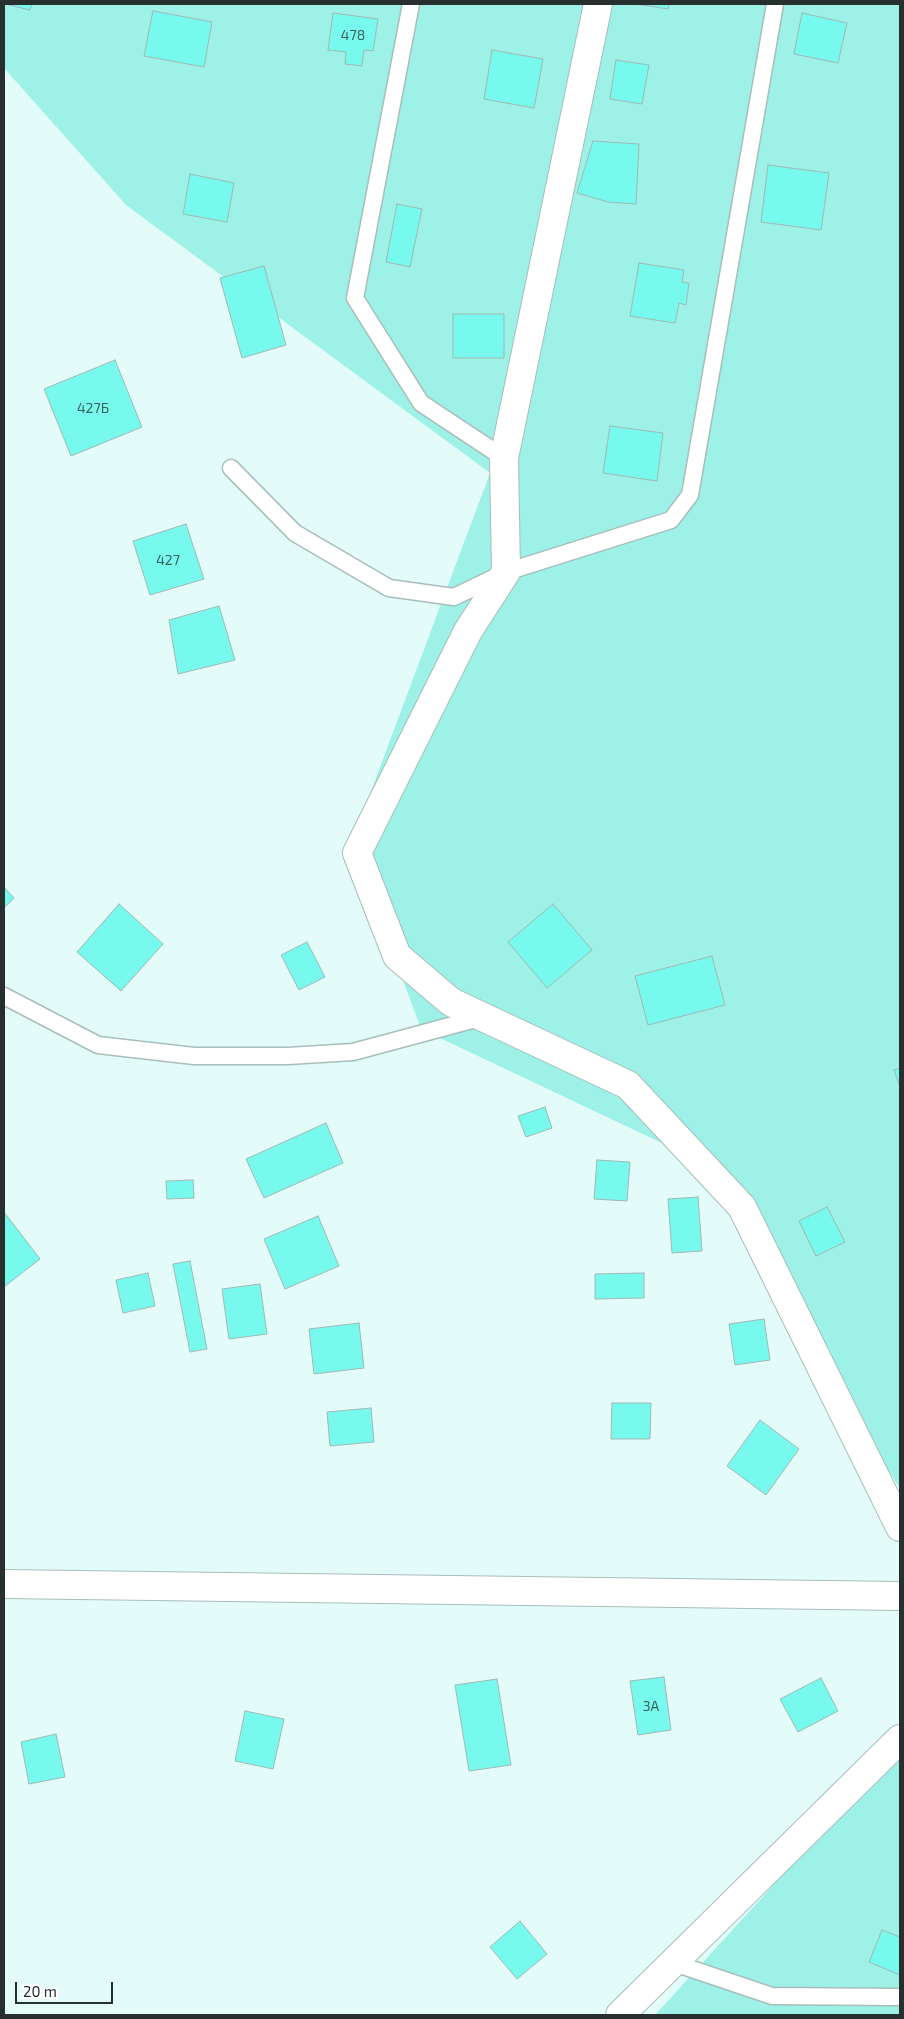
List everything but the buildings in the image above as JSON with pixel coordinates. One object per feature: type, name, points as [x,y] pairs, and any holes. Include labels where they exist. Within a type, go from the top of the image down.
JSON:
[{"type":"street","points":[[598,4],[504,458],[506,572],[468,631],[357,853],[397,956],[451,1002],[628,1085],[742,1207],[900,1527]]},
{"type":"street","points":[[4,1584],[900,1596]]},
{"type":"street","points":[[620,2015],[900,1739]]},
{"type":"lane","points":[[411,4],[355,298],[421,403],[504,458]]},
{"type":"lane","points":[[231,468],[295,534],[389,588],[454,597],[506,572],[671,520],[690,495],[774,4]]},
{"type":"lane","points":[[4,996],[98,1045],[194,1056],[288,1056],[354,1052],[483,1017]]},
{"type":"lane","points":[[674,1963],[772,1996],[900,1997]]},
{"type":"shaded area","points":[[4,4],[900,4],[900,1489],[704,1163],[421,1029],[352,842],[490,473],[126,205],[4,68]]},
{"type":"shaded area","points":[[900,1746],[900,2015],[655,2015]]}]
